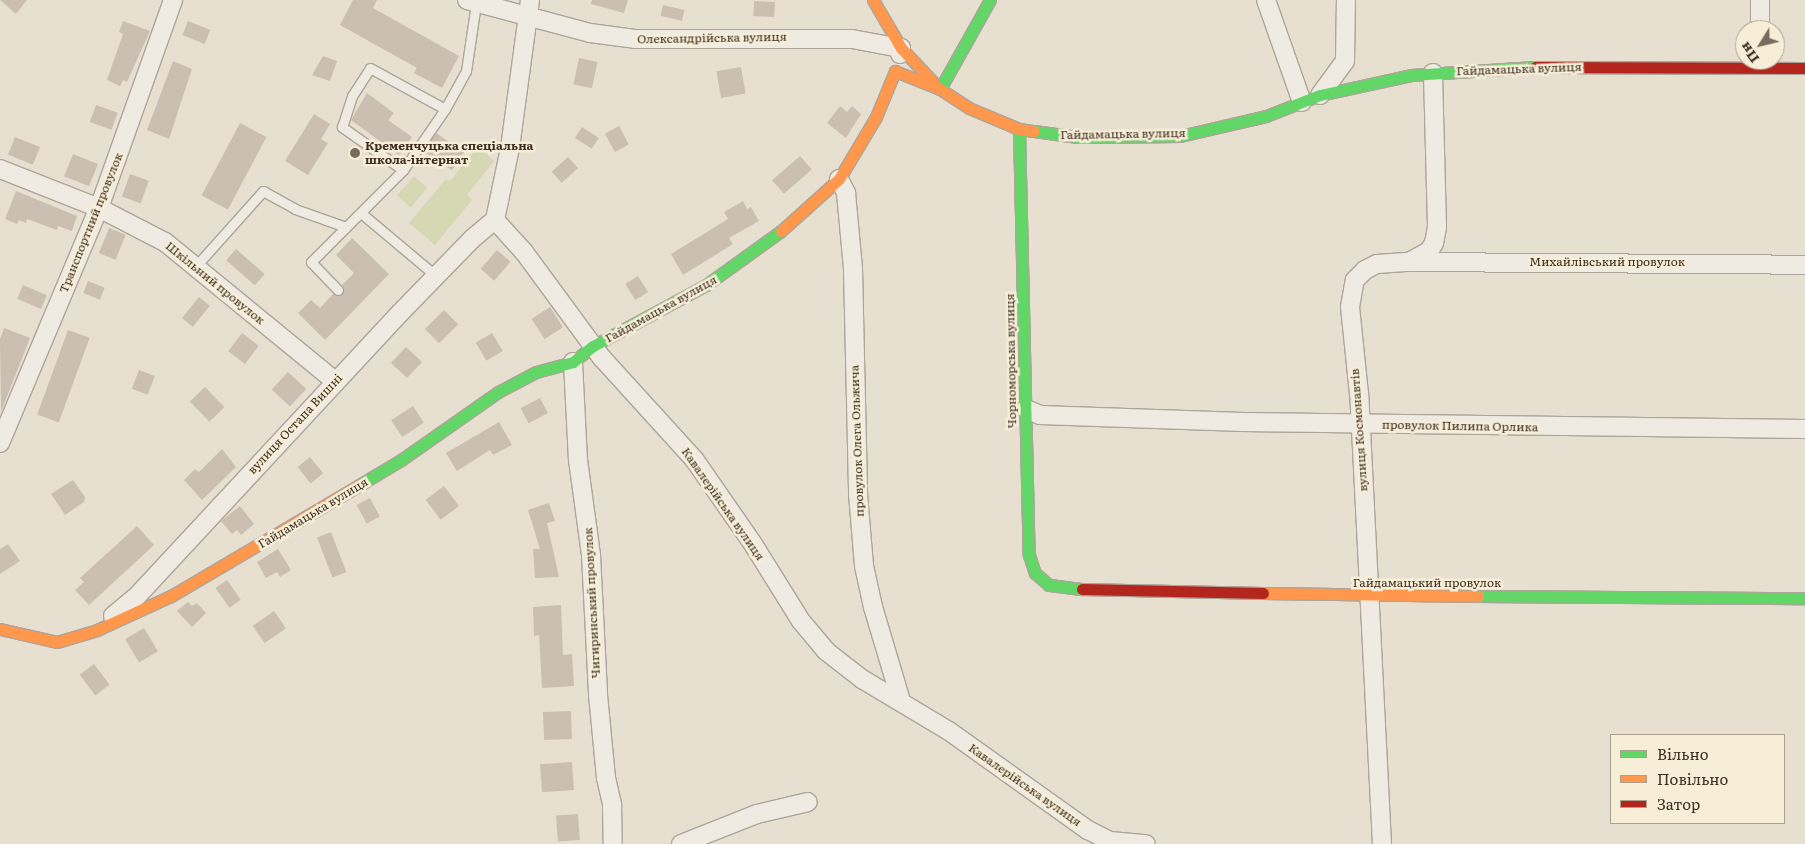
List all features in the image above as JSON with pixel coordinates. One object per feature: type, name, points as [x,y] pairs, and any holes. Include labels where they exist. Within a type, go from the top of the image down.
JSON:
[{"type":"street","name":"Транспортний провулок","points":[[0,443],[99,208],[173,0]]},
{"type":"street","points":[[873,0],[902,48],[940,89],[990,0]]},
{"type":"street","points":[[1266,0],[1302,102]]},
{"type":"street","points":[[1320,95],[1345,61],[1346,0]]},
{"type":"street","points":[[1760,0],[1760,20]]},
{"type":"street","name":"Олександрійська вулиця","points":[[472,1],[529,9],[635,39],[790,37],[852,39],[902,48]]},
{"type":"street","points":[[495,220],[510,148],[529,9]]},
{"type":"street","points":[[895,71],[902,48]]},
{"type":"street","name":"Гайдамацька вулиця","points":[[0,629],[57,642],[97,630],[170,596],[248,552],[401,460],[498,392],[536,372],[573,362],[593,346],[706,285],[776,236],[839,179],[876,117],[895,71],[940,89],[969,108],[1019,129],[1078,137],[1180,136],[1266,116],[1320,95],[1433,73],[1536,67],[1735,64]]},
{"type":"street","name":"Гайдамацька вулиця","points":[[1785,66],[1805,68]]},
{"type":"street","name":"вулиця Космонавтів","points":[[1382,844],[1370,596],[1351,291],[1355,280],[1365,270],[1377,264],[1409,262],[1429,251],[1437,227],[1433,73]]},
{"type":"street","name":"Чорноморська вулиця","points":[[1019,129],[1029,555],[1035,572],[1048,585]]},
{"type":"street","name":"Шкільний провулок","points":[[0,169],[99,208],[165,242],[335,381]]},
{"type":"street","name":"провулок Олега Ольжича","points":[[839,179],[846,193],[853,269],[858,494],[864,566],[873,607],[901,701]]},
{"type":"street","name":"вулиця Остапа Вишні","points":[[97,630],[138,594],[335,381],[436,276],[495,220]]},
{"type":"street","name":"Кавалерійська вулиця","points":[[495,220],[530,259],[593,346],[694,459],[753,544],[801,621],[826,651],[862,679],[901,701],[1088,830],[1110,841],[1146,844]]},
{"type":"street","name":"Михайлівський провулок","points":[[1409,262],[1805,265]]},
{"type":"street","name":"Чигиринський провулок","points":[[573,362],[578,460],[591,555],[598,695],[606,778],[612,805],[613,844]]},
{"type":"street","name":"провулок Пилипа Орлика","points":[[1026,409],[1040,416],[1359,425],[1805,429]]},
{"type":"street","name":"Гайдамацький провулок","points":[[1048,585],[1072,589],[1370,596],[1805,598]]},
{"type":"street","points":[[681,844],[757,814],[808,802]]},
{"type":"lane","points":[[338,290],[311,262],[403,170],[445,109],[466,71],[472,1]]},
{"type":"lane","points":[[403,170],[342,127],[352,96],[370,68],[445,109]]},
{"type":"lane","points":[[195,267],[263,191],[296,209],[346,227]]},
{"type":"lane","points":[[361,213],[436,276]]},
{"type":"green space","points":[[478,147],[494,161],[467,195],[472,200],[435,245],[409,223],[446,179],[450,181]]},
{"type":"green space","points":[[414,176],[428,188],[411,207],[397,196]]},
{"type":"building","points":[[0,0],[27,0],[16,14]]},
{"type":"building","points":[[353,0],[377,0],[373,8],[459,56],[442,88],[414,73],[417,68],[340,25]]},
{"type":"building","points":[[592,0],[628,0],[624,13],[591,4]]},
{"type":"building","points":[[754,1],[775,2],[774,17],[753,16]]},
{"type":"building","points":[[663,5],[684,10],[682,21],[661,16]]},
{"type":"building","points":[[123,21],[150,31],[127,82],[123,80],[120,86],[107,80],[123,34],[119,32]]},
{"type":"building","points":[[188,21],[210,30],[205,44],[182,35]]},
{"type":"building","points":[[323,56],[337,61],[330,81],[312,75]]},
{"type":"building","points":[[579,58],[598,62],[592,88],[573,84]]},
{"type":"building","points":[[173,61],[192,69],[169,139],[147,130]]},
{"type":"building","points":[[741,67],[746,94],[721,98],[716,71]]},
{"type":"building","points":[[367,93],[394,113],[388,120],[412,137],[399,155],[351,120]]},
{"type":"building","points":[[96,105],[118,113],[111,130],[90,122]]},
{"type":"building","points":[[840,106],[847,112],[852,106],[861,114],[846,138],[827,123]]},
{"type":"building","points":[[314,114],[330,124],[321,139],[328,143],[308,175],[285,161]]},
{"type":"building","points":[[240,123],[266,137],[228,209],[202,195]]},
{"type":"building","points":[[619,126],[629,145],[615,152],[605,134]]},
{"type":"building","points":[[582,127],[599,138],[592,149],[575,138]]},
{"type":"building","points":[[436,133],[464,152],[452,170],[424,151]]},
{"type":"building","points":[[15,137],[40,147],[33,165],[8,155]]},
{"type":"building","points":[[73,154],[98,164],[89,186],[64,176]]},
{"type":"building","points":[[800,156],[812,170],[784,194],[772,180]]},
{"type":"building","points":[[568,157],[578,168],[562,183],[552,172]]},
{"type":"building","points":[[130,174],[149,181],[141,203],[122,197]]},
{"type":"building","points":[[16,191],[77,216],[72,231],[58,226],[57,230],[27,219],[26,223],[19,220],[17,224],[5,219]]},
{"type":"building","points":[[743,201],[747,209],[751,207],[759,221],[729,238],[733,244],[683,275],[671,254],[728,219],[724,212]]},
{"type":"building","points":[[109,228],[126,235],[116,260],[99,253]]},
{"type":"building","points":[[352,238],[389,274],[325,340],[298,313],[311,300],[320,308],[333,294],[343,294],[342,285],[354,273],[336,255]]},
{"type":"building","points":[[236,249],[265,274],[255,285],[226,260]]},
{"type":"building","points":[[497,250],[511,262],[494,281],[481,269]]},
{"type":"building","points":[[638,276],[648,292],[635,300],[625,284]]},
{"type":"building","points":[[88,281],[105,288],[100,300],[83,293]]},
{"type":"building","points":[[23,285],[47,295],[41,309],[17,299]]},
{"type":"building","points":[[199,297],[210,306],[193,327],[182,318]]},
{"type":"building","points":[[550,307],[563,327],[545,339],[532,319]]},
{"type":"building","points":[[444,310],[458,324],[439,343],[425,329]]},
{"type":"building","points":[[4,328],[30,338],[1,412],[0,339]]},
{"type":"building","points":[[68,330],[90,338],[59,422],[37,415]]},
{"type":"building","points":[[242,333],[259,346],[245,364],[228,351]]},
{"type":"building","points":[[492,333],[503,351],[487,361],[476,343]]},
{"type":"building","points":[[406,347],[422,362],[407,378],[391,363]]},
{"type":"building","points":[[139,370],[155,376],[148,395],[132,389]]},
{"type":"building","points":[[288,372],[306,389],[290,407],[272,390]]},
{"type":"building","points":[[205,387],[224,407],[209,422],[190,402]]},
{"type":"building","points":[[540,398],[548,413],[529,423],[521,408]]},
{"type":"building","points":[[413,406],[424,423],[402,437],[391,420]]},
{"type":"building","points":[[499,422],[512,445],[493,455],[490,450],[457,471],[446,453]]},
{"type":"building","points":[[222,449],[236,467],[202,500],[184,480],[195,469],[199,472]]},
{"type":"building","points":[[310,457],[323,473],[311,483],[298,467]]},
{"type":"building","points":[[73,480],[85,497],[84,502],[65,515],[51,494]]},
{"type":"building","points":[[444,486],[459,506],[441,520],[426,500]]},
{"type":"building","points":[[370,498],[380,517],[367,524],[357,505]]},
{"type":"building","points":[[549,503],[555,521],[547,523],[559,577],[535,578],[533,549],[540,549],[528,510]]},
{"type":"building","points":[[240,506],[254,524],[241,535],[237,530],[232,534],[221,521]]},
{"type":"building","points":[[137,526],[154,545],[89,605],[75,590],[84,582],[80,578]]},
{"type":"building","points":[[331,532],[346,572],[332,578],[317,537]]},
{"type":"building","points":[[8,544],[20,561],[0,574],[0,549]]},
{"type":"building","points":[[278,549],[291,570],[280,577],[277,572],[266,578],[257,562]]},
{"type":"building","points":[[227,580],[241,600],[229,608],[216,588]]},
{"type":"building","points":[[188,602],[192,606],[197,603],[206,613],[192,627],[177,611]]},
{"type":"building","points":[[561,605],[563,655],[572,654],[574,686],[542,688],[539,635],[534,636],[533,607]]},
{"type":"building","points":[[274,611],[286,628],[265,643],[253,626]]},
{"type":"building","points":[[144,628],[158,651],[139,662],[125,639]]},
{"type":"building","points":[[94,664],[110,685],[95,696],[80,675]]},
{"type":"building","points":[[571,711],[572,739],[544,740],[543,712]]},
{"type":"building","points":[[572,762],[574,790],[542,792],[540,764]]},
{"type":"building","points":[[578,814],[580,840],[558,841],[556,816]]},
{"type":"traffic: fast","points":[[940,89],[990,0]]},
{"type":"traffic: fast","points":[[1034,131],[1078,137],[1180,136],[1266,116],[1320,95],[1411,75],[1535,67]]},
{"type":"traffic: fast","points":[[1019,129],[1029,555],[1035,573],[1049,585],[1082,589]]},
{"type":"traffic: fast","points":[[361,484],[401,460],[498,392],[536,372],[573,362],[593,346],[706,285],[781,231]]},
{"type":"traffic: fast","points":[[1478,596],[1805,598]]},
{"type":"traffic: slow","points":[[873,0],[901,48],[933,82]]},
{"type":"traffic: slow","points":[[781,231],[839,179],[876,117],[895,71],[940,89],[969,108],[1019,129],[1034,131]]},
{"type":"traffic: slow","points":[[0,629],[57,642],[97,630],[171,596],[361,484]]},
{"type":"traffic: slow","points":[[1263,593],[1478,596]]},
{"type":"traffic: jam","points":[[1535,67],[1805,68]]},
{"type":"traffic: jam","points":[[1082,589],[1263,593]]},
{"type":"place","name":"Кременчуцька спеціальна школа-інтернат","points":[[355,153]]}]
